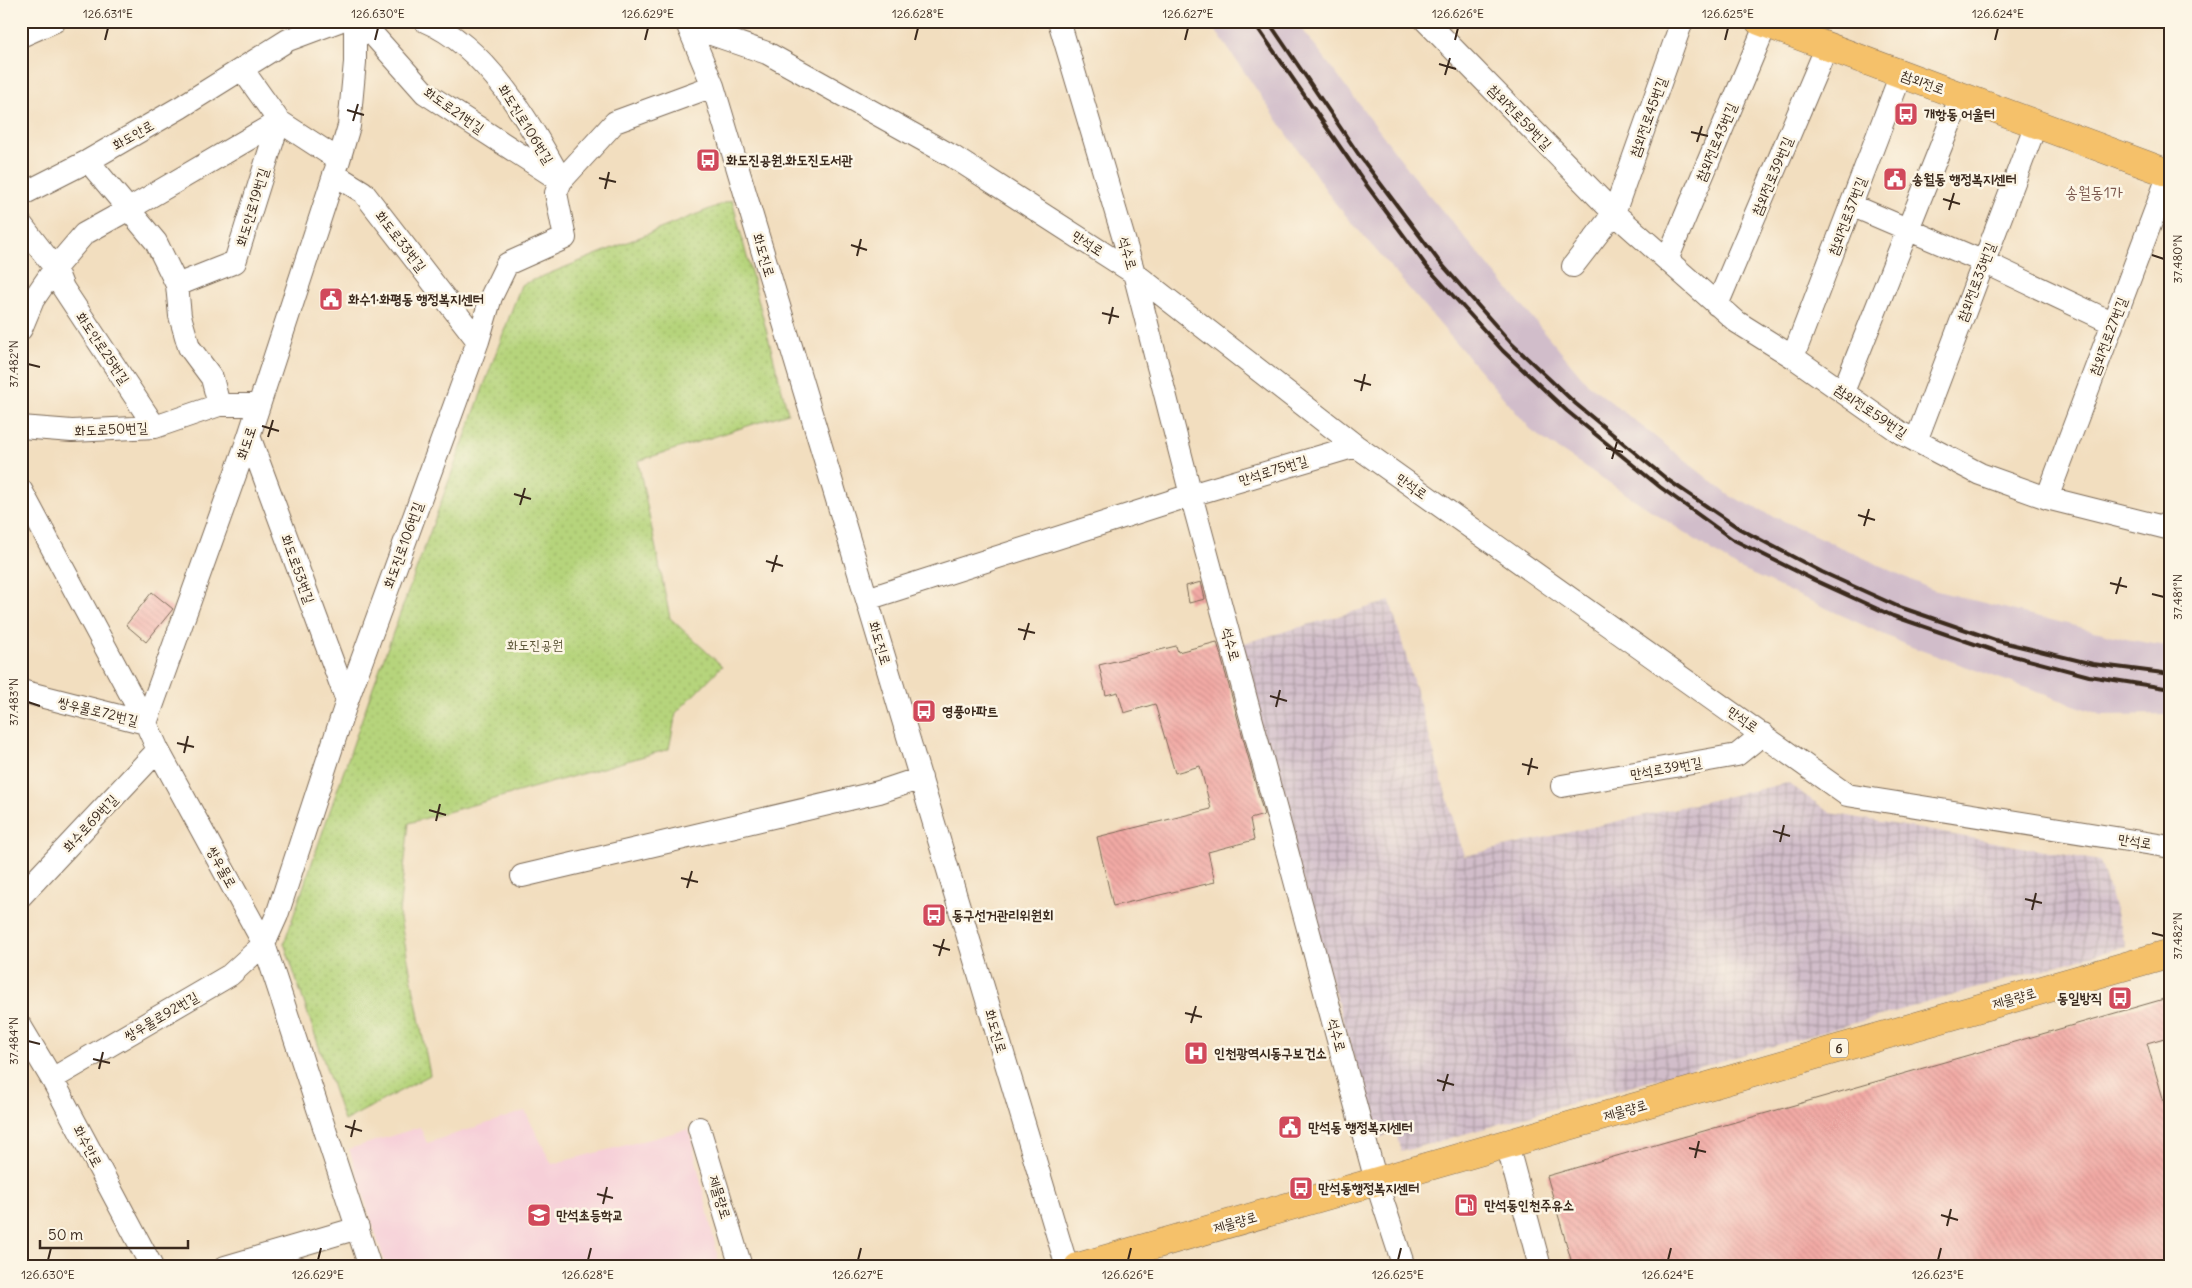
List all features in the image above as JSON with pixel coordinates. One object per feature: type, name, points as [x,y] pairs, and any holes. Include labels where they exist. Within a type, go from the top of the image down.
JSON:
[{"type":"main road","name":"참외전로","points":[[1762,22],[2170,172]]},
{"type":"main road","name":"제물량로","points":[[1078,1267],[2171,953]]},
{"type":"street","points":[[21,36],[55,21]]},
{"type":"street","name":"화도안로","points":[[21,195],[88,161],[242,70],[288,40],[339,21]]},
{"type":"street","name":"화도로","points":[[146,723],[248,436],[336,167],[348,126],[355,62],[355,21]]},
{"type":"street","name":"화도로21번길","points":[[361,21],[426,92],[562,182]]},
{"type":"street","name":"화도진로106번길","points":[[425,21],[438,26],[469,50],[499,81],[539,140],[562,182]]},
{"type":"street","name":"석수로","points":[[1059,21],[1134,273],[1191,495],[1376,1181],[1404,1267]]},
{"type":"street","name":"참외전로59번길","points":[[1426,21],[1614,213],[1738,322],[1793,357],[1901,433],[1980,474],[2048,498],[2171,530]]},
{"type":"street","name":"참외전로45번길","points":[[1614,213],[1682,21]]},
{"type":"street","name":"참외전로43번길","points":[[1667,260],[1762,22]]},
{"type":"street","name":"만석로","points":[[689,23],[767,53],[935,146],[1134,273],[1356,446],[1847,794],[2171,847]]},
{"type":"street","name":"화도진로","points":[[689,23],[713,86],[1067,1267]]},
{"type":"street","name":"참외전로39번길","points":[[1718,304],[1826,46]]},
{"type":"street","points":[[242,70],[279,121],[336,167]]},
{"type":"street","name":"참외전로37번길","points":[[1793,357],[1901,74]]},
{"type":"street","name":"화도진로106번길","points":[[264,944],[277,915],[346,702],[478,341],[491,297],[507,264],[565,238],[556,192],[562,182],[615,122],[713,86]]},
{"type":"street","points":[[1842,392],[1961,96]]},
{"type":"street","points":[[21,329],[33,300],[55,268],[84,234],[279,121]]},
{"type":"street","name":"화도안로19번길","points":[[177,285],[236,262],[279,121]]},
{"type":"street","name":"참외전로33번길","points":[[1916,441],[2036,124]]},
{"type":"street","points":[[88,161],[156,242],[177,285],[180,316],[189,347],[212,378],[220,405]]},
{"type":"street","name":"화도로33번길","points":[[336,167],[363,192],[478,341]]},
{"type":"street","name":"참외전로27번길","points":[[2048,498],[2170,172]]},
{"type":"street","points":[[1851,205],[1984,262],[2113,322]]},
{"type":"street","points":[[1573,266],[1614,213]]},
{"type":"street","name":"화도안로25번길","points":[[21,224],[55,268],[63,288],[155,427]]},
{"type":"street","name":"화도로50번길","points":[[21,427],[72,431],[155,427],[220,405],[257,405]]},
{"type":"street","name":"화도로53번길","points":[[248,436],[346,702]]},
{"type":"street","name":"만석로75번길","points":[[867,599],[1191,495],[1356,446]]},
{"type":"street","name":"쌍우물로","points":[[21,490],[146,723],[158,750],[264,944],[370,1267]]},
{"type":"street","name":"쌍우물로72번길","points":[[21,691],[146,723]]},
{"type":"street","name":"만석로39번길","points":[[1562,786],[1736,755],[1763,734]]},
{"type":"street","name":"화수로69번길","points":[[21,896],[158,750]]},
{"type":"street","points":[[522,876],[879,792],[921,778]]},
{"type":"street","name":"쌍우물로92번길","points":[[52,1079],[230,975],[264,944]]},
{"type":"street","name":"화수안로","points":[[21,1027],[52,1079],[152,1267]]},
{"type":"street","name":"제물량로","points":[[698,1128],[741,1267]]},
{"type":"street","points":[[1508,1144],[1540,1267]]},
{"type":"street","points":[[225,1267],[358,1228]]},
{"type":"shaded area","points":[[1209,21],[1296,21],[1419,183],[1587,383],[1730,496],[1933,590],[2126,639],[2171,647],[2171,714],[2102,715],[1909,646],[1738,568],[1534,433],[1335,203]]},
{"type":"shaded area","points":[[1390,601],[1464,856],[1787,783],[1831,813],[2100,861],[2126,946],[1401,1152],[1396,1133],[1377,1138],[1234,646]]},
{"type":"shaded area","name":"만석초등학교","points":[[525,1111],[552,1164],[689,1129],[720,1267],[386,1267],[349,1149],[420,1127],[427,1143]]},
{"type":"green space","name":"화도진공원","points":[[732,200],[788,413],[638,461],[670,618],[722,666],[676,713],[669,749],[409,823],[399,913],[430,1075],[344,1121],[284,943],[373,687],[521,285]]},
{"type":"building","points":[[1201,582],[1205,599],[1189,603],[1186,586]]},
{"type":"building","points":[[152,592],[173,609],[146,642],[126,625]]},
{"type":"building","points":[[1217,642],[1264,815],[1250,819],[1254,840],[1208,852],[1215,882],[1113,906],[1097,837],[1211,809],[1200,766],[1175,773],[1155,704],[1124,713],[1118,692],[1106,695],[1099,665],[1176,646],[1178,652]]},
{"type":"building","points":[[2171,997],[2171,1036],[2147,1043],[2171,1126],[2171,1267],[1573,1267],[1547,1176]]},
{"type":"railway","points":[[1253,21],[1365,183],[1427,267],[1503,351],[1567,411],[1660,487],[1732,539],[1814,580],[1893,616],[1995,651],[2089,676],[2171,689]]},
{"type":"railway","points":[[1268,21],[1359,155],[1438,260],[1512,344],[1576,404],[1668,480],[1740,529],[1822,572],[1897,606],[1998,641],[2093,664],[2171,674]]},
{"type":"place","name":"개항동 어울터","points":[[1906,114]]},
{"type":"place","name":"화도진공원.화도진도서관","points":[[708,160]]},
{"type":"place","name":"송월동 행정복지센터","points":[[1895,179]]},
{"type":"place","name":"화수1·화평동 행정복지센터","points":[[331,299]]},
{"type":"place","name":"영풍아파트","points":[[924,711]]},
{"type":"place","name":"동구선거관리위원회","points":[[934,915]]},
{"type":"place","name":"동일방직","points":[[2120,998]]},
{"type":"place","name":"인천광역시동구보건소","points":[[1196,1053]]},
{"type":"place","name":"만석동 행정복지센터","points":[[1290,1127]]},
{"type":"place","name":"만석동행정복지센터","points":[[1301,1188]]},
{"type":"place","name":"만석동인천주유소","points":[[1466,1205]]},
{"type":"place","name":"만석초등학교","points":[[539,1215]]},
{"type":"district","name":"송월동1가","points":[[2094,192]]}]
